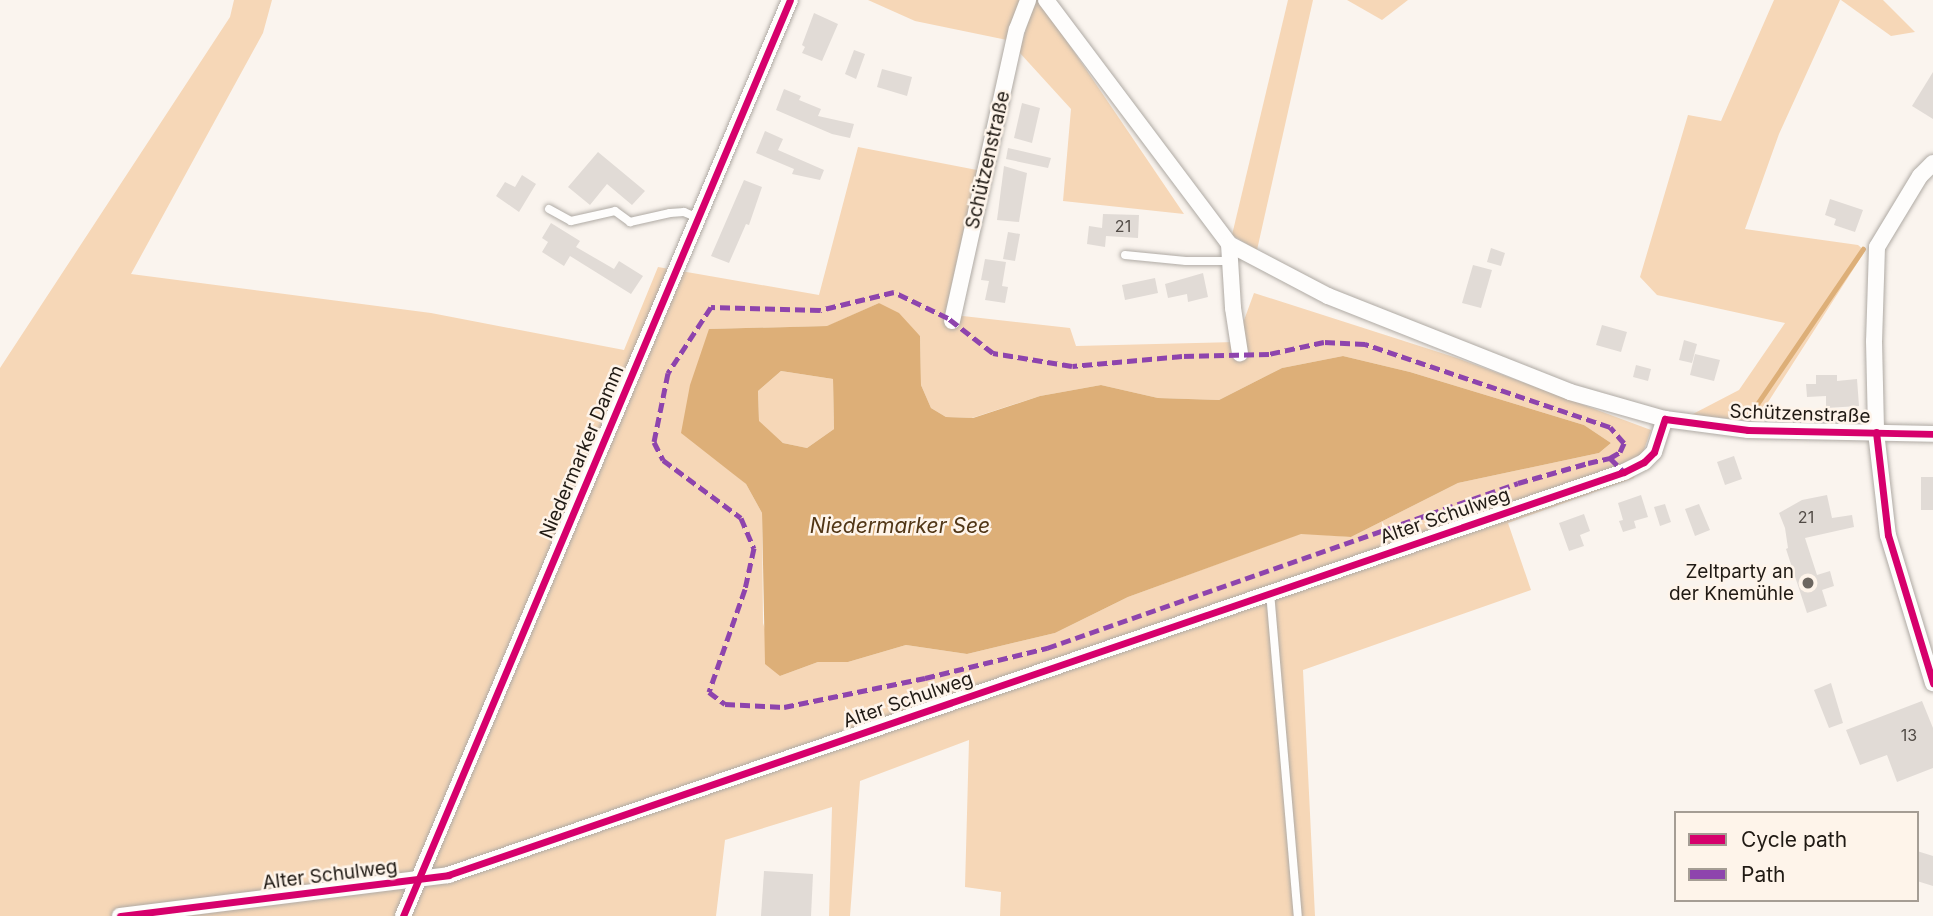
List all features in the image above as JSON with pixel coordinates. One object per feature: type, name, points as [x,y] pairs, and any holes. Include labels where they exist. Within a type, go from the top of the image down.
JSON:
[{"type":"street","name":"Niedermarker Damm","points":[[403,916],[790,0]]},
{"type":"street","name":"Schützenstraße","points":[[952,321],[1017,29],[1028,0]]},
{"type":"street","name":"Schützenstraße","points":[[1046,0],[1230,252],[1328,296],[1570,392],[1665,419],[1748,430],[1933,434]]},
{"type":"street","points":[[1933,163],[1920,176],[1877,247],[1876,432],[1888,535],[1933,683]]},
{"type":"street","points":[[1230,252],[1240,353]]},
{"type":"street","name":"Alter Schulweg","points":[[120,916],[448,875],[1624,472],[1644,462],[1654,452],[1665,419]]},
{"type":"lane","points":[[549,209],[571,222],[615,211],[630,222],[684,212],[698,218]]},
{"type":"lane","points":[[1125,255],[1186,261],[1230,252]]},
{"type":"lane","points":[[1270,592],[1298,916]]},
{"type":"shaded area","points":[[234,0],[272,0],[263,33],[131,274],[431,313],[624,350],[658,267],[819,295],[858,147],[977,170],[945,314],[1070,328],[1076,346],[1236,342],[1254,293],[1457,358],[1651,430],[1634,478],[1508,523],[1531,590],[1303,670],[1315,916],[1000,916],[1001,892],[965,887],[969,740],[860,781],[850,916],[829,916],[832,807],[725,840],[716,916],[0,916],[0,368],[230,17]],"holes":[[[879,303],[920,336],[921,385],[931,408],[946,417],[972,418],[1040,396],[1101,385],[1158,398],[1219,400],[1282,368],[1343,356],[1410,372],[1584,425],[1611,443],[1599,453],[1458,483],[1351,537],[1302,533],[1128,597],[1055,633],[967,654],[906,645],[848,662],[818,662],[780,676],[763,623],[762,513],[746,484],[720,462],[709,329],[828,326]]]},
{"type":"shaded area","points":[[868,0],[1021,0],[1007,40],[915,21]]},
{"type":"shaded area","points":[[1035,0],[1039,0],[1184,214],[1063,201],[1071,109],[1019,52]]},
{"type":"shaded area","points":[[1288,0],[1313,0],[1257,250],[1232,235]]},
{"type":"shaded area","points":[[1347,0],[1408,0],[1382,20]]},
{"type":"shaded area","points":[[1774,0],[1840,0],[1779,134],[1745,229],[1858,245],[1865,251],[1756,421],[1691,415],[1739,390],[1785,323],[1657,295],[1640,277],[1688,115],[1721,121]]},
{"type":"shaded area","points":[[1841,0],[1883,0],[1915,32],[1891,36]]},
{"type":"shaded area","points":[[781,371],[833,379],[834,429],[807,448],[783,443],[759,422],[758,391]]},
{"type":"water","name":"Niedermarker See","points":[[879,303],[899,313],[920,336],[921,385],[931,408],[946,417],[973,418],[1040,396],[1101,385],[1158,398],[1219,400],[1282,368],[1343,356],[1410,372],[1584,425],[1611,443],[1599,453],[1458,483],[1351,537],[1301,534],[1128,597],[1055,633],[967,654],[906,645],[848,662],[818,662],[780,676],[765,664],[762,513],[746,484],[681,433],[690,385],[709,329],[827,326]],"holes":[[[781,371],[833,379],[834,429],[807,448],[783,443],[759,421],[758,391]]]},
{"type":"building","points":[[814,13],[838,24],[822,61],[802,53],[805,47],[802,45]]},
{"type":"building","points":[[854,50],[865,54],[856,79],[845,74]]},
{"type":"building","points":[[882,69],[912,77],[907,96],[877,87]]},
{"type":"building","points":[[1933,72],[1933,119],[1912,106]]},
{"type":"building","points":[[784,89],[801,96],[799,100],[821,109],[818,116],[854,124],[850,138],[832,134],[776,110]]},
{"type":"building","points":[[1022,103],[1040,108],[1032,143],[1014,138]]},
{"type":"building","points":[[765,131],[783,139],[778,150],[824,170],[820,180],[792,174],[794,169],[756,153]]},
{"type":"building","points":[[1008,148],[1051,158],[1048,168],[1006,159]]},
{"type":"building","points":[[598,152],[645,191],[632,205],[607,184],[590,205],[568,187]]},
{"type":"building","points":[[1004,166],[1027,173],[1019,222],[997,220]]},
{"type":"building","points":[[522,175],[536,184],[519,212],[496,196],[505,182],[515,187]]},
{"type":"building","points":[[744,180],[762,187],[749,225],[746,224],[729,263],[711,256]]},
{"type":"building","points":[[1830,199],[1863,210],[1855,232],[1834,225],[1836,219],[1825,215]]},
{"type":"building","points":[[1103,214],[1139,215],[1138,238],[1106,236],[1105,247],[1087,244],[1089,226],[1102,228]]},
{"type":"building","points":[[551,223],[580,241],[576,247],[614,269],[619,261],[643,276],[631,294],[570,256],[564,266],[542,252],[548,242],[542,238]]},
{"type":"building","points":[[1008,232],[1020,234],[1015,261],[1003,259]]},
{"type":"building","points":[[1491,248],[1505,253],[1501,266],[1487,262]]},
{"type":"building","points":[[985,259],[1006,262],[1002,286],[1008,287],[1005,303],[985,300],[989,281],[981,280]]},
{"type":"building","points":[[1473,265],[1492,270],[1481,308],[1462,303]]},
{"type":"building","points":[[1203,273],[1208,297],[1188,302],[1187,294],[1168,298],[1165,284]]},
{"type":"building","points":[[1155,278],[1158,293],[1125,300],[1122,285]]},
{"type":"building","points":[[1602,325],[1627,332],[1621,352],[1596,345]]},
{"type":"building","points":[[1684,340],[1697,344],[1692,363],[1679,360]]},
{"type":"building","points":[[1695,354],[1720,360],[1714,381],[1690,375]]},
{"type":"building","points":[[1636,365],[1651,369],[1648,381],[1633,377]]},
{"type":"building","points":[[1816,375],[1837,375],[1837,381],[1857,379],[1859,406],[1826,408],[1826,396],[1807,397],[1806,384],[1816,384]]},
{"type":"building","points":[[1734,456],[1742,479],[1725,485],[1717,462]]},
{"type":"building","points":[[1921,477],[1933,477],[1933,510],[1921,510]]},
{"type":"building","points":[[1641,495],[1648,517],[1634,521],[1636,528],[1623,532],[1618,503]]},
{"type":"building","points":[[1827,495],[1832,518],[1852,515],[1854,527],[1805,538],[1817,575],[1830,571],[1834,586],[1822,590],[1827,606],[1807,613],[1786,549],[1785,528],[1779,513],[1802,500]]},
{"type":"building","points":[[1665,504],[1671,522],[1660,526],[1654,507]]},
{"type":"building","points":[[1699,504],[1710,530],[1695,536],[1685,509]]},
{"type":"building","points":[[1584,514],[1590,531],[1580,535],[1584,546],[1569,551],[1559,523]]},
{"type":"building","points":[[1831,683],[1843,723],[1829,728],[1814,690]]},
{"type":"building","points":[[1922,701],[1933,728],[1933,768],[1897,782],[1887,755],[1860,765],[1846,730]]},
{"type":"building","points":[[1919,852],[1933,856],[1933,886],[1919,882]]},
{"type":"building","points":[[764,871],[813,874],[811,916],[761,916]]},
{"type":"waterway","points":[[1749,416],[1863,249]]},
{"type":"marked path","points":[[1610,458],[1620,452],[1624,443],[1610,427],[1365,344],[1324,342],[1269,354],[1182,356],[1072,366],[993,353],[948,318],[894,292],[820,310],[711,307],[668,373],[654,442],[663,460],[741,518],[754,548],[745,589],[709,692],[725,704],[784,707],[925,678],[1047,648],[1518,483],[1588,463],[1610,458],[1624,472]]},
{"type":"cycle path","points":[[403,916],[790,0]]},
{"type":"cycle path","points":[[120,916],[448,875],[1624,472],[1644,462],[1654,452],[1665,419],[1748,430],[1933,434]]},
{"type":"cycle path","points":[[1876,432],[1888,535],[1933,683]]},
{"type":"place","name":"Zeltparty an der Knemühle","points":[[1808,583]]}]
